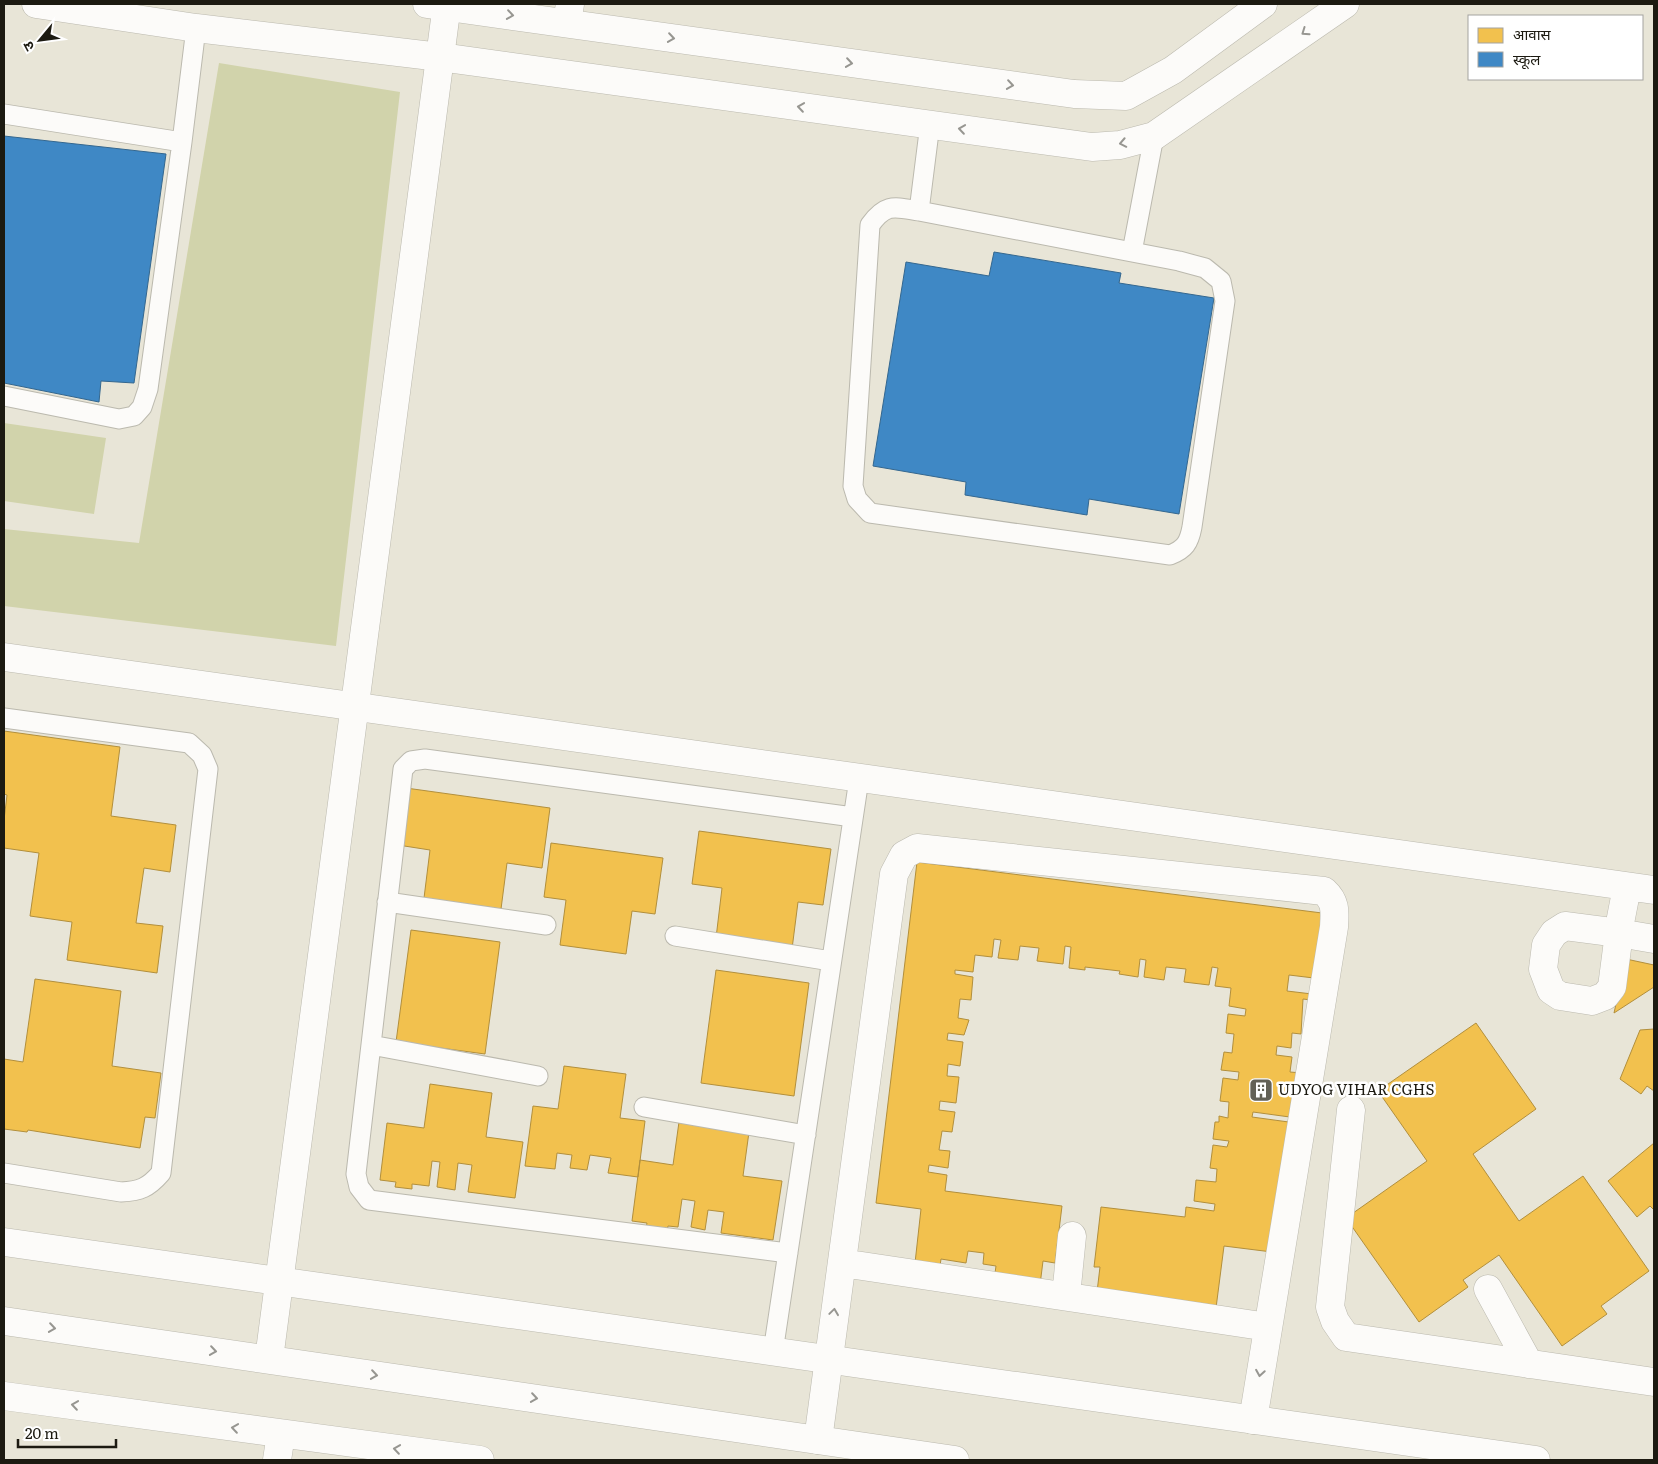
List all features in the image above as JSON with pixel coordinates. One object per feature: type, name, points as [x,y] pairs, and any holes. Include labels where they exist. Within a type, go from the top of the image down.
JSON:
[{"type":"street","points":[[36,4],[196,28],[440,57],[1092,146],[1120,145],[1154,136],[1345,4]]},
{"type":"street","points":[[269,1359],[440,57],[440,5],[568,13],[1074,94],[1126,96],[1172,70],[1263,4]]},
{"type":"street","points":[[4,657],[1654,890]]},
{"type":"street","points":[[818,1440],[894,874],[904,855],[917,848],[1324,891],[1332,899],[1335,911],[1334,927],[1253,1420]]},
{"type":"street","points":[[1627,887],[1619,934],[1654,939]]},
{"type":"street","points":[[1350,1110],[1330,1306],[1335,1322],[1346,1337],[1654,1382]]},
{"type":"street","points":[[1066,1296],[1072,1236]]},
{"type":"street","points":[[4,1242],[1536,1460]]},
{"type":"street","points":[[842,1263],[1268,1327]]},
{"type":"street","points":[[1488,1289],[1529,1364]]},
{"type":"street","points":[[4,1321],[955,1460]]},
{"type":"street","points":[[4,1396],[279,1447],[480,1460]]},
{"type":"lane","points":[[4,396],[119,419],[134,416],[142,407],[148,389],[196,28]]},
{"type":"lane","points":[[4,114],[182,142]]},
{"type":"lane","points":[[919,211],[930,124]]},
{"type":"lane","points":[[1132,252],[1154,136]]},
{"type":"lane","points":[[891,206],[919,211],[1205,268],[1221,281],[1225,301],[1192,528],[1189,541],[1181,550],[1170,555],[870,513],[856,499],[853,486],[870,225],[878,214],[891,206]]},
{"type":"lane","points":[[4,718],[189,743],[202,755],[208,769],[161,1173],[151,1185],[138,1191],[120,1192],[4,1173]]},
{"type":"lane","points":[[788,1253],[370,1200],[359,1187],[356,1174],[403,769],[411,761],[425,759],[853,817]]},
{"type":"lane","points":[[773,1352],[859,779]]},
{"type":"lane","points":[[387,902],[546,925]]},
{"type":"lane","points":[[676,936],[831,961]]},
{"type":"lane","points":[[371,1045],[538,1076]]},
{"type":"lane","points":[[644,1107],[806,1135]]},
{"type":"green space","points":[[219,63],[400,92],[336,646],[4,606],[4,529],[139,543]]},
{"type":"green space","points":[[4,423],[106,438],[94,514],[4,501]]},
{"type":"building: आवास","points":[[4,731],[120,747],[111,816],[176,825],[170,872],[144,868],[136,923],[163,926],[157,973],[67,960],[72,922],[30,916],[39,853],[4,848],[4,820],[7,795],[4,794]]},
{"type":"building: आवास","points":[[406,788],[550,808],[542,868],[507,863],[501,909],[424,898],[430,850],[398,845]]},
{"type":"building: आवास","points":[[699,831],[831,849],[823,905],[798,902],[792,949],[716,938],[722,888],[692,884]]},
{"type":"building: आवास","points":[[551,843],[663,858],[655,914],[632,911],[626,954],[560,945],[566,900],[544,897]]},
{"type":"building: आवास","name":"UDYOG VIHAR CGHS","points":[[917,862],[1330,914],[1322,979],[1289,975],[1287,991],[1312,994],[1311,1000],[1303,999],[1301,1034],[1292,1033],[1291,1048],[1277,1046],[1276,1055],[1292,1057],[1290,1072],[1302,1073],[1297,1118],[1253,1112],[1252,1117],[1296,1123],[1292,1160],[1282,1159],[1272,1252],[1224,1246],[1216,1308],[1097,1292],[1100,1267],[1094,1267],[1101,1207],[1185,1217],[1186,1207],[1214,1211],[1215,1204],[1194,1201],[1196,1180],[1216,1182],[1217,1169],[1210,1168],[1213,1145],[1227,1147],[1229,1141],[1213,1139],[1215,1122],[1219,1122],[1219,1116],[1228,1118],[1229,1102],[1220,1101],[1223,1078],[1238,1080],[1239,1072],[1221,1070],[1224,1052],[1232,1053],[1234,1034],[1226,1033],[1228,1014],[1245,1016],[1246,1009],[1229,1006],[1231,988],[1215,986],[1218,968],[1212,967],[1209,985],[1184,982],[1186,969],[1166,967],[1164,980],[1144,977],[1146,960],[1140,959],[1138,977],[1119,974],[1120,971],[1085,967],[1085,970],[1069,968],[1071,947],[1065,946],[1063,964],[1037,961],[1039,948],[1020,946],[1018,960],[998,958],[1001,940],[994,939],[992,957],[975,955],[973,972],[955,970],[955,974],[973,977],[971,1000],[960,999],[958,1018],[969,1020],[964,1035],[948,1033],[947,1040],[963,1042],[960,1066],[948,1064],[947,1076],[959,1077],[956,1103],[940,1101],[939,1110],[955,1112],[952,1132],[942,1131],[939,1150],[950,1151],[948,1168],[929,1165],[928,1172],[947,1175],[945,1191],[1062,1206],[1055,1263],[1043,1261],[1040,1285],[994,1280],[996,1266],[983,1264],[984,1253],[968,1251],[966,1263],[941,1259],[940,1266],[915,1263],[921,1209],[876,1203]]},
{"type":"building: आवास","points":[[411,930],[500,942],[485,1054],[396,1042]]},
{"type":"building: आवास","points":[[1626,959],[1654,965],[1654,987],[1614,1013]]},
{"type":"building: आवास","points":[[716,970],[809,983],[794,1096],[701,1083]]},
{"type":"building: आवास","points":[[35,979],[121,991],[112,1066],[161,1073],[155,1118],[145,1117],[140,1148],[28,1130],[27,1132],[4,1129],[4,1059],[23,1062]]},
{"type":"building: आवास","points":[[1476,1023],[1536,1109],[1473,1154],[1519,1221],[1583,1176],[1649,1271],[1601,1306],[1607,1314],[1562,1346],[1499,1255],[1463,1280],[1468,1287],[1419,1322],[1346,1218],[1427,1161],[1378,1091]]},
{"type":"building: आवास","points":[[1654,1029],[1654,1091],[1647,1086],[1641,1094],[1620,1079],[1640,1030]]},
{"type":"building: आवास","points":[[564,1066],[626,1074],[620,1118],[645,1121],[638,1177],[608,1173],[611,1158],[590,1155],[587,1170],[570,1168],[572,1155],[557,1153],[555,1169],[525,1166],[533,1106],[558,1109]]},
{"type":"building: आवास","points":[[430,1084],[492,1093],[486,1137],[523,1142],[515,1198],[468,1192],[472,1165],[458,1163],[455,1190],[437,1187],[440,1162],[432,1161],[429,1186],[412,1184],[412,1189],[395,1187],[396,1182],[380,1180],[387,1123],[424,1128]]},
{"type":"building: आवास","points":[[679,1122],[749,1132],[743,1176],[782,1181],[773,1240],[721,1233],[724,1212],[708,1210],[705,1230],[691,1227],[695,1201],[682,1199],[678,1227],[668,1226],[667,1231],[646,1228],[647,1223],[632,1221],[640,1160],[673,1165]]},
{"type":"building: आवास","points":[[1654,1143],[1654,1210],[1650,1206],[1637,1217],[1608,1181]]},
{"type":"building: स्कूल","points":[[4,136],[166,154],[134,383],[101,381],[99,402],[4,383]]},
{"type":"building: स्कूल","points":[[994,252],[1121,273],[1119,283],[1214,298],[1179,514],[1089,499],[1087,515],[965,495],[966,482],[873,466],[906,262],[989,276]]},
{"type":"place","name":"UDYOG VIHAR CGHS","points":[[1261,1090]]}]
